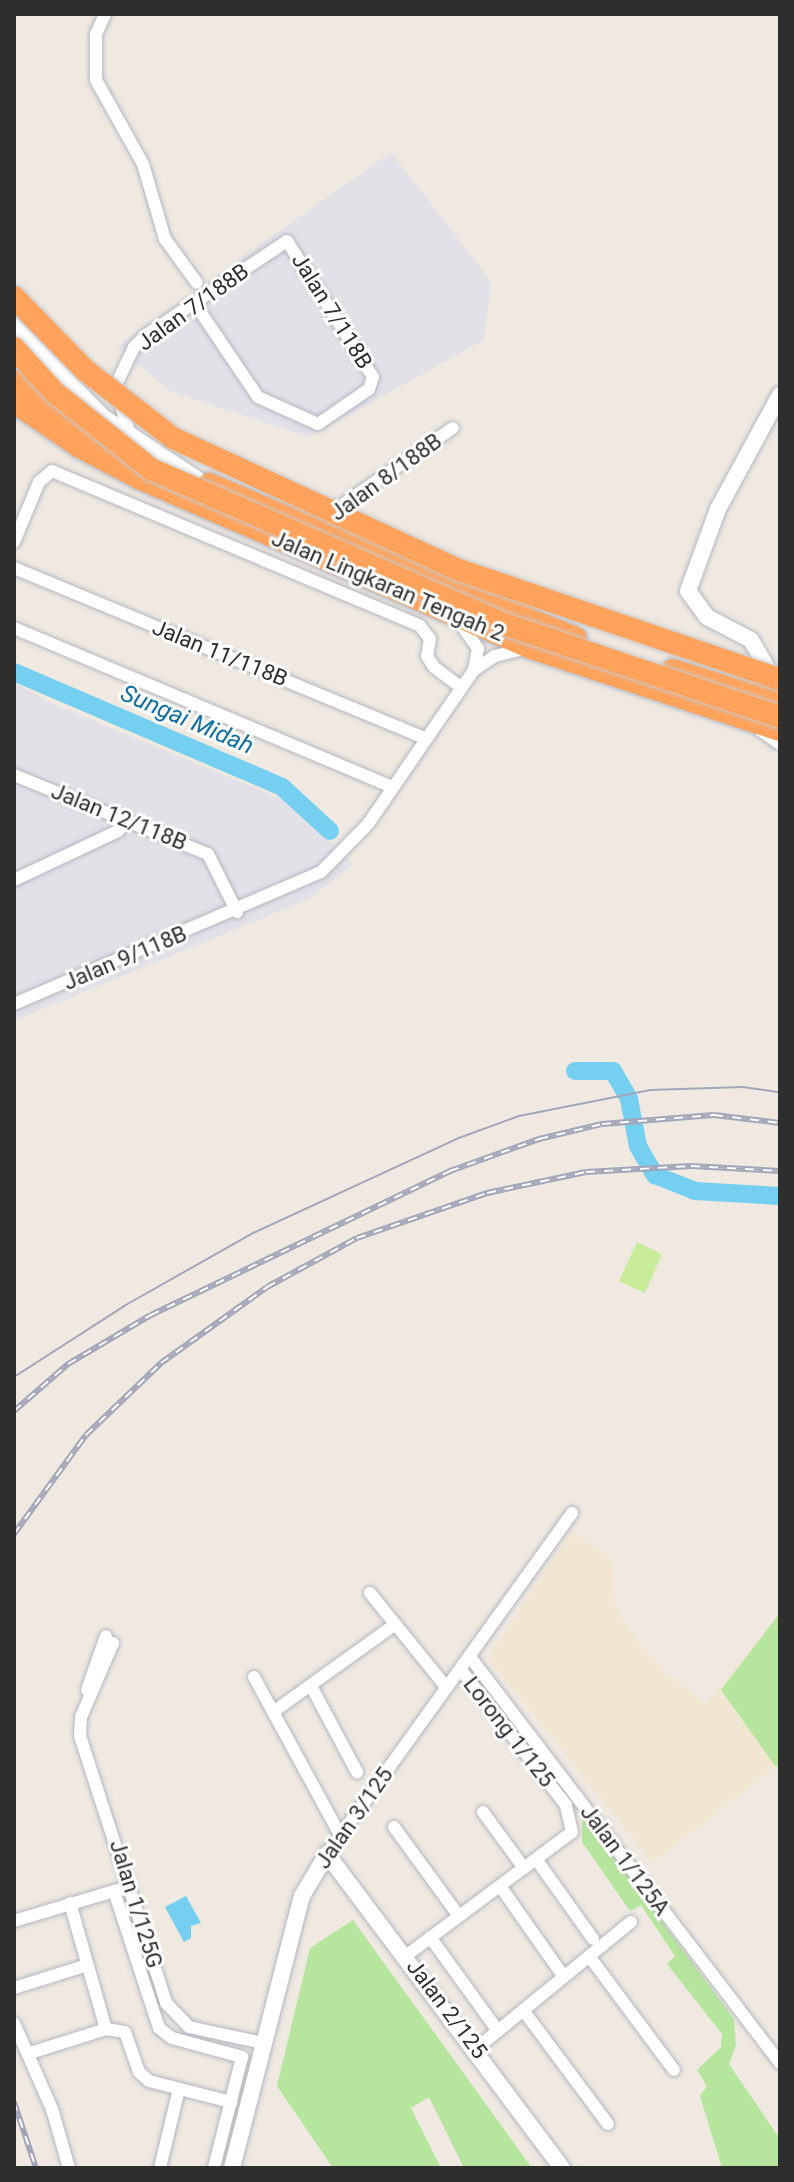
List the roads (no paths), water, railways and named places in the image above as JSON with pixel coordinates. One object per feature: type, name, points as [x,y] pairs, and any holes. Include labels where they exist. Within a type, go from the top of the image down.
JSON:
[{"type":"highway","points":[[14,297],[85,370],[173,438],[459,570],[772,671]]},
{"type":"highway","points":[[14,348],[54,392],[151,469],[507,625],[780,717]]},
{"type":"highway","name":"Jalan Lingkaran Tengah 2","points":[[14,381],[86,428],[197,479],[319,527],[572,637],[780,703]]},
{"type":"highway","name":"Jalan Lingkaran Tengah 2","points":[[14,402],[44,425],[141,479],[532,648],[751,723],[780,730]]},
{"type":"highway","points":[[14,421],[44,425]]},
{"type":"street","points":[[105,14],[96,34],[96,80],[143,164],[165,239],[197,283]]},
{"type":"street","name":"Jalan 7/188B","points":[[115,387],[134,347],[287,241]]},
{"type":"street","name":"Jalan 7/118B","points":[[195,304],[258,397],[318,424],[338,414],[369,389],[373,377],[287,241]]},
{"type":"street","points":[[14,326],[74,392],[132,437],[197,479]]},
{"type":"street","points":[[74,392],[91,397],[115,387],[132,437]]},
{"type":"street","points":[[780,395],[718,509],[688,591],[707,617],[751,640],[780,688]]},
{"type":"street","name":"Jalan 8/188B","points":[[319,527],[334,509],[453,428]]},
{"type":"street","points":[[14,542],[39,482],[52,471],[420,626],[430,639],[427,656],[434,667],[461,687]]},
{"type":"street","name":"Jalan 11/118B","points":[[14,568],[425,738]]},
{"type":"street","points":[[454,614],[478,649],[474,670]]},
{"type":"street","points":[[14,628],[393,787]]},
{"type":"street","points":[[474,670],[495,656],[532,648]]},
{"type":"street","name":"Jalan 9/118B","points":[[14,1004],[237,912],[321,872],[345,851],[474,670]]},
{"type":"street","points":[[727,687],[772,671]]},
{"type":"street","points":[[751,723],[780,744]]},
{"type":"street","name":"Jalan 12/118B","points":[[14,775],[208,854],[237,912]]},
{"type":"street","points":[[14,880],[118,831],[127,821]]},
{"type":"street","name":"Jalan 3/125","points":[[232,2168],[302,1896],[340,1835],[572,1513]]},
{"type":"street","points":[[370,1593],[447,1688]]},
{"type":"street","points":[[273,1712],[394,1625]]},
{"type":"street","name":"Jalan 1/125G","points":[[108,1643],[80,1728],[84,1752],[172,2014],[199,2031],[263,2043]]},
{"type":"street","name":"Jalan 1/125A","points":[[470,1657],[780,2063]]},
{"type":"street","name":"Lorong 1/125","points":[[461,1670],[566,1805],[573,1823],[567,1836],[536,1859]]},
{"type":"street","points":[[254,1677],[340,1835]]},
{"type":"street","points":[[311,1686],[357,1772]]},
{"type":"street","points":[[483,1812],[524,1868]]},
{"type":"street","points":[[394,1827],[459,1916]]},
{"type":"street","name":"Jalan 2/125","points":[[327,1854],[477,2048],[562,2168]]},
{"type":"street","points":[[407,1955],[536,1859],[593,1939]]},
{"type":"street","points":[[14,1921],[131,1886]]},
{"type":"street","points":[[500,1886],[564,1977]]},
{"type":"street","points":[[114,1891],[159,2028],[172,2038],[241,2055],[214,2168]]},
{"type":"street","points":[[70,1903],[106,2029]]},
{"type":"street","points":[[477,2048],[631,1922]]},
{"type":"street","points":[[430,1937],[498,2031]]},
{"type":"street","points":[[589,1956],[674,2070]]},
{"type":"street","points":[[14,1988],[88,1965]]},
{"type":"street","points":[[523,2010],[608,2124]]},
{"type":"street","points":[[14,2023],[30,2053],[69,2168]]},
{"type":"street","points":[[30,2053],[106,2029],[125,2032],[139,2072],[149,2081],[231,2102]]},
{"type":"street","points":[[160,2168],[179,2089]]},
{"type":"water","points":[[186,1896],[201,1923],[191,1926],[191,1938],[184,1942],[165,1907]]},
{"type":"waterway","name":"Sungai Midah","points":[[14,672],[282,787],[330,831]]},
{"type":"waterway","name":"Sungai Midah","points":[[575,1071],[613,1071],[629,1099],[638,1146],[655,1175],[695,1191],[780,1196]]},
{"type":"tram line","points":[[14,1377],[124,1306],[253,1233],[456,1139],[519,1116],[650,1090],[743,1087],[780,1092]]},
{"type":"railway","points":[[14,1411],[68,1364],[151,1315],[450,1171],[539,1139],[602,1124],[714,1115],[780,1123]]},
{"type":"railway","points":[[14,1534],[86,1435],[161,1363],[267,1287],[357,1238],[487,1193],[586,1172],[691,1166],[780,1171]]},
{"type":"railway","points":[[14,2102],[36,2168]]}]
